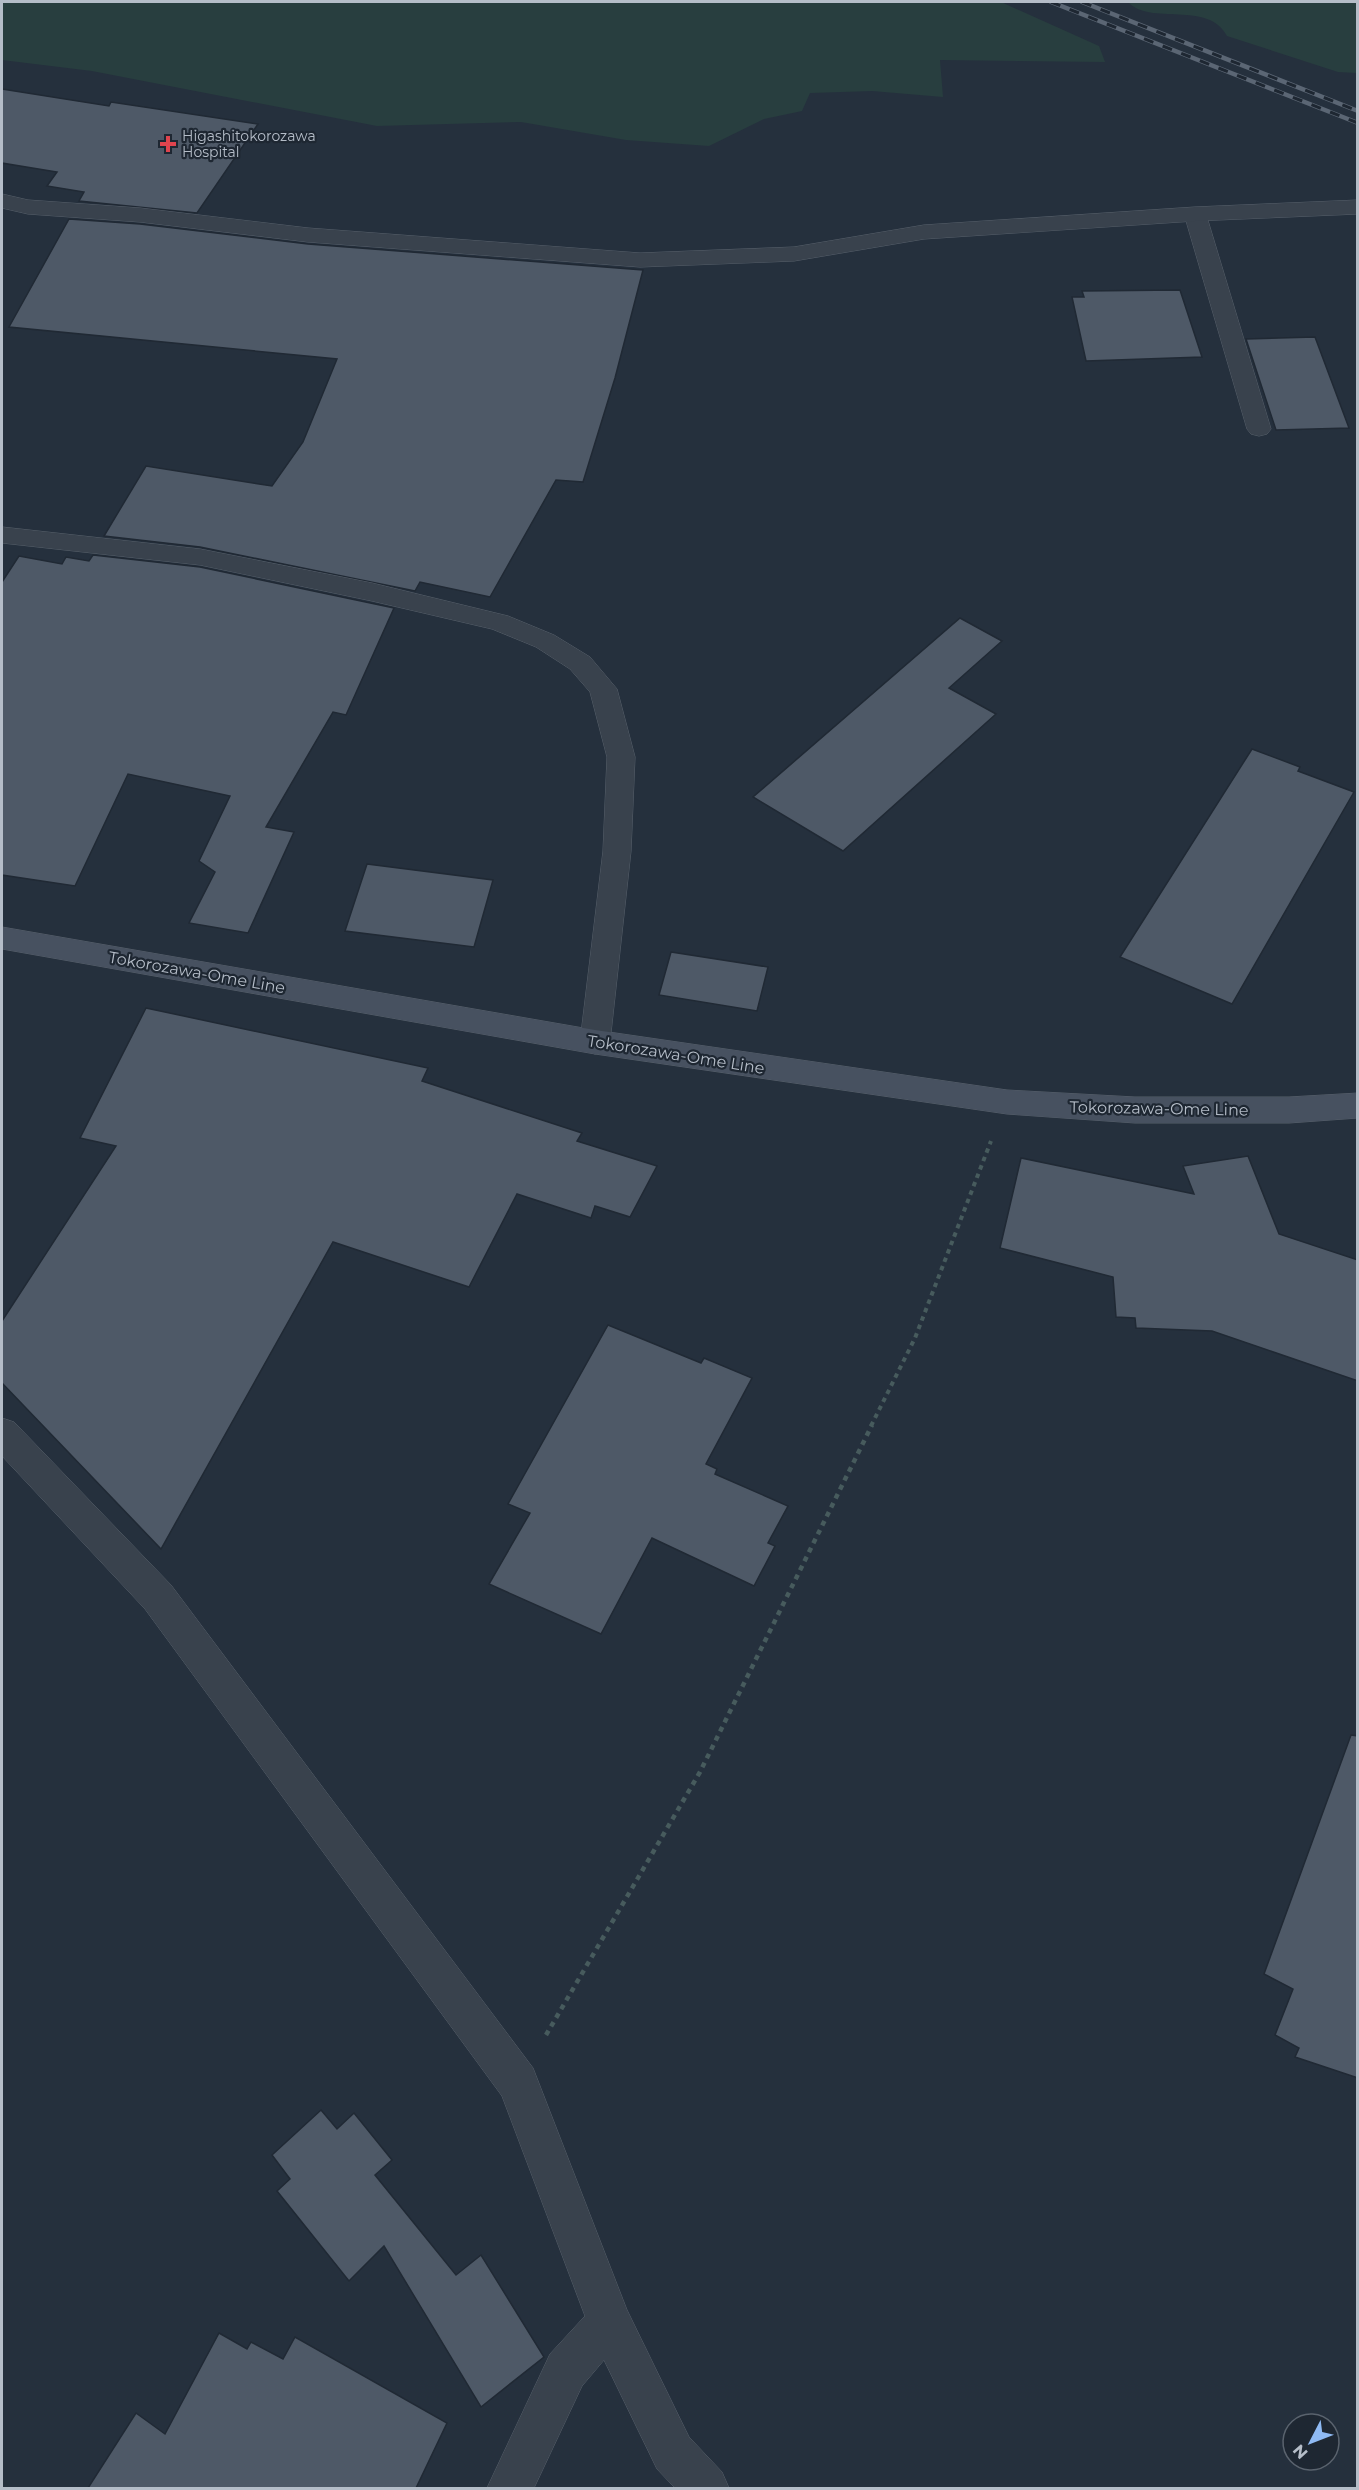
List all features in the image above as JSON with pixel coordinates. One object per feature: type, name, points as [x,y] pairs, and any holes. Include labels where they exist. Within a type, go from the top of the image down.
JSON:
[{"type":"main road","name":"Tokorozawa-Ome Line","points":[[2,938],[595,1042],[1007,1102],[1135,1110],[1289,1110],[1358,1105]]},
{"type":"street","points":[[2,201],[28,207],[140,215],[308,235],[640,260],[794,254],[924,232],[1195,214],[1358,207]]},
{"type":"street","points":[[2,535],[200,557],[372,592],[499,621],[545,641],[580,663],[603,689],[621,757],[617,851],[595,1042]]},
{"type":"street","points":[[2,1433],[158,1597],[518,2083],[609,2322],[673,2453],[706,2488]]},
{"type":"street","points":[[510,2488],[566,2370],[609,2322]]},
{"type":"lane","points":[[1195,214],[1259,429]]},
{"type":"path","points":[[518,2083],[700,1772],[915,1338],[1007,1102]]},
{"type":"green space","points":[[2,2],[1001,2],[1099,46],[1105,62],[940,60],[943,97],[872,91],[810,93],[802,111],[764,119],[709,146],[626,140],[521,122],[377,126],[92,71],[2,60]]},
{"type":"green space","points":[[1128,2],[1357,2],[1357,73],[1338,72],[1227,36],[1218,25],[1207,19],[1150,12],[1138,9]]},
{"type":"building","points":[[2,89],[109,106],[111,102],[258,124],[197,213],[79,201],[84,192],[47,186],[57,172],[2,163]]},
{"type":"building","points":[[69,219],[140,224],[308,244],[643,270],[615,378],[583,482],[556,480],[490,597],[420,582],[415,591],[200,547],[104,536],[146,466],[272,486],[303,442],[337,359],[9,327]]},
{"type":"building","points":[[1180,290],[1202,357],[1086,361],[1072,297],[1084,297],[1082,291]]},
{"type":"building","points":[[1315,337],[1349,428],[1276,430],[1246,339]]},
{"type":"building","points":[[93,555],[200,567],[394,608],[346,715],[333,712],[266,827],[294,832],[248,933],[189,923],[215,872],[199,861],[230,796],[128,774],[75,886],[2,875],[2,582],[19,556],[62,564],[66,557],[89,561]]},
{"type":"building","points":[[960,618],[1002,641],[949,688],[996,714],[843,851],[753,797]]},
{"type":"building","points":[[1252,749],[1300,767],[1298,771],[1354,792],[1232,1004],[1120,957]]},
{"type":"building","points":[[367,864],[493,880],[474,947],[345,931]]},
{"type":"building","points":[[671,952],[768,967],[757,1011],[659,995]]},
{"type":"building","points":[[146,1008],[428,1068],[422,1081],[582,1133],[577,1141],[657,1166],[630,1217],[595,1206],[591,1218],[517,1194],[469,1287],[333,1242],[161,1549],[2,1383],[2,1321],[116,1146],[80,1138]]},
{"type":"building","points":[[1248,1156],[1279,1234],[1358,1260],[1358,1381],[1212,1331],[1136,1328],[1135,1318],[1116,1317],[1113,1277],[1000,1248],[1021,1158],[1194,1194],[1183,1166]]},
{"type":"building","points":[[608,1325],[701,1363],[704,1358],[752,1378],[706,1464],[717,1469],[715,1474],[788,1506],[768,1543],[775,1546],[754,1586],[652,1538],[601,1634],[489,1584],[530,1513],[508,1504]]},
{"type":"building","points":[[1351,1735],[1358,1736],[1358,2078],[1295,2057],[1299,2048],[1275,2035],[1293,1989],[1264,1974]]},
{"type":"building","points":[[321,2110],[337,2129],[354,2113],[392,2160],[375,2175],[456,2275],[481,2255],[544,2357],[481,2407],[384,2246],[349,2281],[277,2191],[290,2179],[272,2155]]},
{"type":"building","points":[[219,2333],[247,2349],[251,2342],[283,2359],[295,2337],[447,2423],[416,2488],[88,2488],[136,2413],[165,2434]]},
{"type":"railway","points":[[1051,2],[1358,123]]},
{"type":"railway","points":[[1082,2],[1358,111]]},
{"type":"place","name":"Higashitokorozawa Hospital","points":[[168,144]]}]
